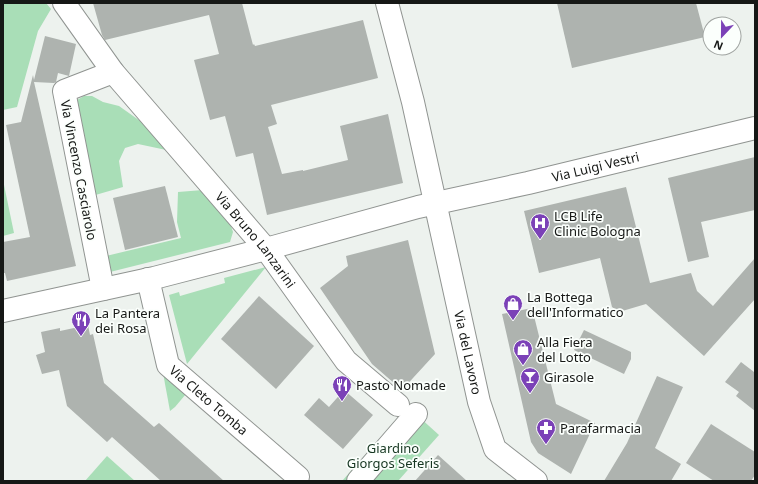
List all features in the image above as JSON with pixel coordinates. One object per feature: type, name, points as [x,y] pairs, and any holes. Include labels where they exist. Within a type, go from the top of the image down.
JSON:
[{"type":"street","points":[[64,3],[113,72]]},
{"type":"street","name":"Via del Lavoro","points":[[387,3],[408,81],[479,402],[495,449],[536,481]]},
{"type":"street","name":"Via Bruno Lanzarini","points":[[113,72],[266,249],[346,361],[407,410],[358,481]]},
{"type":"street","name":"Via Vincenzo Casciarolo","points":[[103,289],[64,91],[113,72]]},
{"type":"street","name":"Via Luigi Vestri","points":[[435,204],[755,128]]},
{"type":"street","points":[[3,311],[148,279],[435,204]]},
{"type":"street","name":"Via Cleto Tomba","points":[[148,279],[168,366],[298,477]]},
{"type":"green space","points":[[3,3],[46,3],[51,9],[38,31],[17,107],[3,110]]},
{"type":"green space","points":[[84,96],[92,96],[103,102],[119,106],[143,123],[171,151],[138,144],[125,148],[119,161],[123,187],[92,196],[77,100]]},
{"type":"green space","points":[[3,180],[14,233],[3,236]]},
{"type":"green space","points":[[203,190],[231,226],[233,232],[230,242],[110,272],[106,256],[181,238],[177,222],[178,192]]},
{"type":"green space","points":[[266,267],[187,364],[169,295],[179,292],[180,296],[225,283],[224,278]]},
{"type":"green space","points":[[163,373],[186,394],[170,411]]},
{"type":"green space","name":"Giardino Giorgos Seferis","points":[[408,407],[439,435],[398,481],[342,481]]},
{"type":"green space","points":[[107,456],[135,481],[85,481]]},
{"type":"building","points":[[93,3],[242,3],[253,45],[254,44],[255,46],[363,20],[378,78],[271,105],[277,124],[268,127],[282,174],[303,171],[348,160],[340,126],[388,114],[403,183],[267,215],[253,153],[236,157],[225,116],[210,120],[194,60],[219,54],[209,15],[105,40],[102,35]]},
{"type":"building","points":[[557,3],[696,3],[702,26],[702,38],[572,68]]},
{"type":"building","points":[[45,36],[76,44],[69,76],[58,73],[56,82],[54,83],[34,82],[76,266],[7,281],[5,273],[3,273],[3,242],[30,237],[6,125],[21,122],[33,75],[34,80]]},
{"type":"building","points":[[755,157],[755,210],[701,222],[709,257],[688,262],[668,178]]},
{"type":"building","points":[[165,186],[178,237],[125,250],[113,198]]},
{"type":"building","points":[[626,187],[650,283],[691,273],[697,291],[713,306],[755,258],[755,299],[704,356],[646,304],[619,312],[612,307],[600,258],[539,273],[524,211]]},
{"type":"building","points":[[408,240],[435,354],[402,390],[372,364],[320,288],[348,266],[346,256]]},
{"type":"building","points":[[259,296],[314,346],[276,389],[221,339]]},
{"type":"building","points":[[532,308],[556,404],[595,423],[571,474],[538,453],[531,442],[502,314]]},
{"type":"building","points":[[88,325],[90,335],[93,334],[104,383],[154,427],[159,423],[224,481],[161,481],[112,437],[107,442],[67,406],[59,370],[42,374],[36,355],[45,352],[41,332],[60,328],[60,331]]},
{"type":"building","points":[[584,330],[631,352],[631,359],[624,374],[574,350]]},
{"type":"building","points":[[741,362],[754,372],[755,371],[755,411],[736,396],[739,392],[725,382]]},
{"type":"building","points":[[657,376],[683,387],[655,448],[681,464],[671,481],[604,481],[627,443]]},
{"type":"building","points":[[344,390],[373,415],[343,449],[304,415],[319,398],[329,407]]},
{"type":"building","points":[[711,424],[755,452],[755,475],[751,481],[714,481],[686,463]]},
{"type":"building","points":[[438,455],[467,481],[415,481]]},
{"type":"place","name":"LCB Life Clinic Bologna","points":[[540,240]]},
{"type":"place","name":"La Bottega dell'Informatico","points":[[513,321]]},
{"type":"place","name":"La Pantera dei Rosa","points":[[81,337]]},
{"type":"place","name":"Alla Fiera del Lotto","points":[[523,366]]},
{"type":"place","name":"Girasole","points":[[530,394]]},
{"type":"place","name":"Pasto Nomade","points":[[342,402]]},
{"type":"place","name":"Parafarmacia","points":[[546,445]]}]
